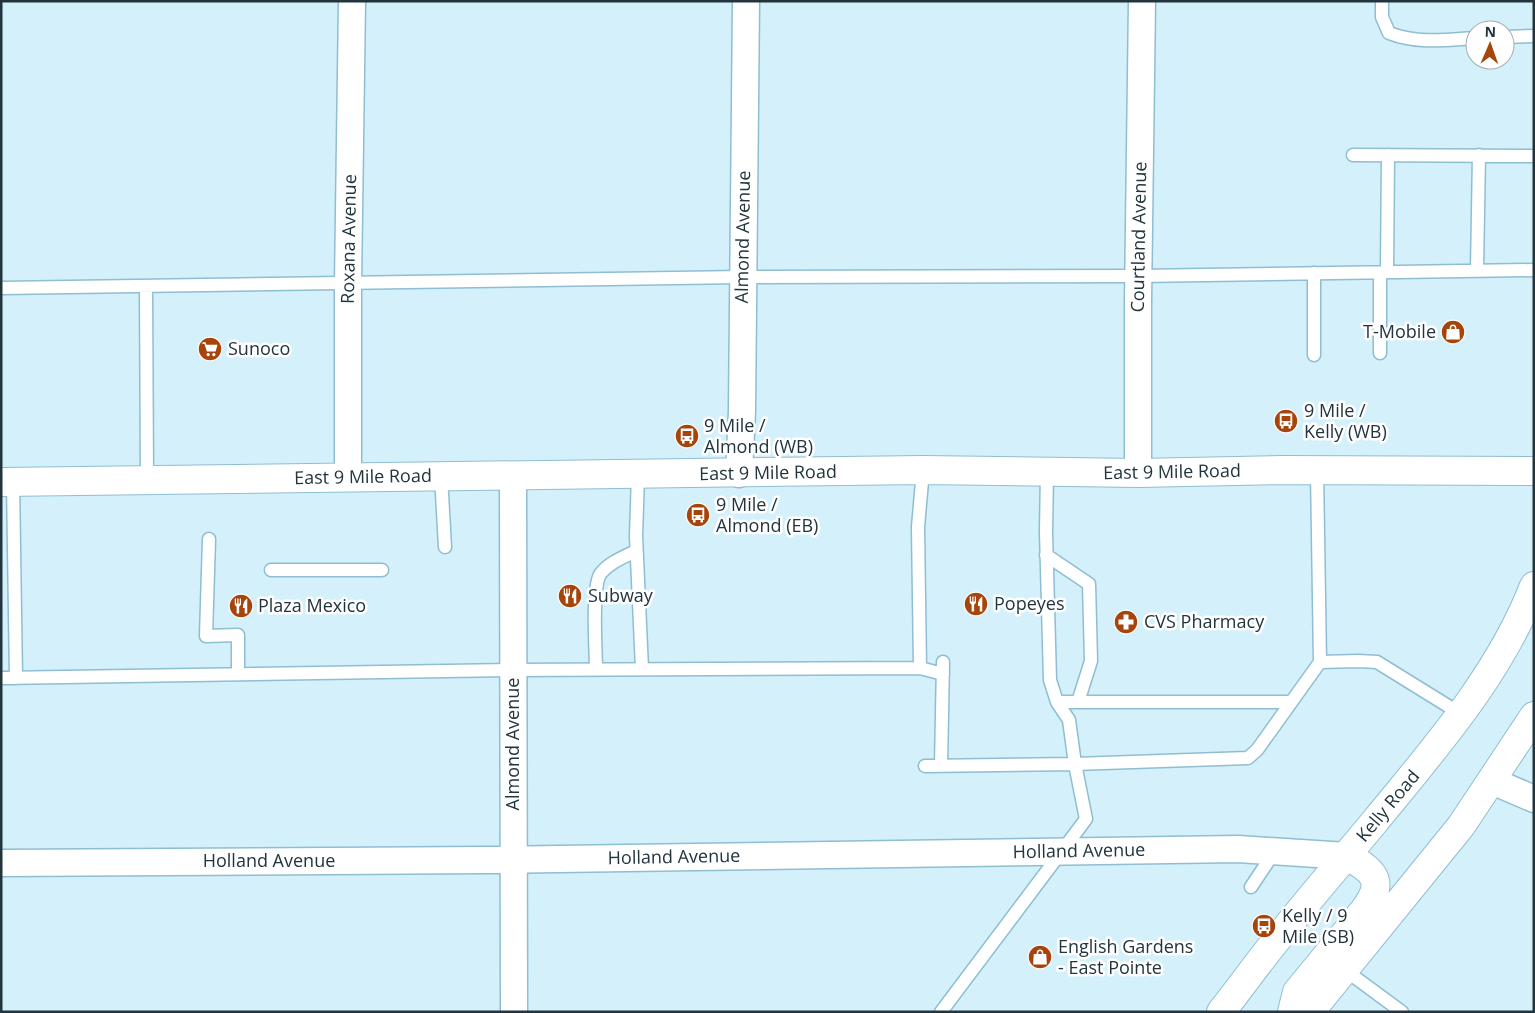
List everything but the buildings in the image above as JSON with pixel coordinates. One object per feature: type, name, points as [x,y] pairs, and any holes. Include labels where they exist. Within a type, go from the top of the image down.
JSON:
[{"type":"main road","name":"East 9 Mile Road","points":[[7,482],[740,474],[923,470],[1138,473],[1317,470],[1534,470]]},
{"type":"main road","name":"Kelly Road","points":[[1226,1008],[1279,937],[1424,762],[1461,714],[1502,652],[1534,586]]},
{"type":"main road","points":[[1310,1012],[1461,826],[1534,716]]},
{"type":"main road","points":[[1292,1012],[1297,992],[1362,913],[1376,891],[1375,880],[1369,872],[1363,865],[1347,856]]},
{"type":"street","name":"Roxana Avenue","points":[[348,477],[348,284],[352,1]]},
{"type":"street","name":"Almond Avenue","points":[[740,474],[746,1]]},
{"type":"street","name":"Courtland Avenue","points":[[1138,473],[1142,1]]},
{"type":"street","name":"Almond Avenue","points":[[513,476],[514,1012]]},
{"type":"street","points":[[1492,781],[1534,798]]},
{"type":"street","name":"Holland Avenue","points":[[1,863],[513,859],[1238,849],[1347,856]]},
{"type":"lane","points":[[1382,1],[1382,17],[1389,33],[1404,39],[1433,41],[1465,39]]},
{"type":"lane","points":[[1515,37],[1534,36]]},
{"type":"lane","points":[[1353,154],[1534,156]]},
{"type":"lane","points":[[1380,353],[1388,155]]},
{"type":"lane","points":[[1477,270],[1479,156]]},
{"type":"lane","points":[[1,288],[1534,270]]},
{"type":"lane","points":[[1314,273],[1314,355]]},
{"type":"lane","points":[[146,286],[147,480]]},
{"type":"lane","points":[[920,668],[918,527],[923,470]]},
{"type":"lane","points":[[925,766],[1075,764],[1248,758],[1257,750],[1320,662],[1317,470]]},
{"type":"lane","points":[[940,1012],[1086,819],[1075,764],[1069,720],[1057,702],[1050,680],[1046,555],[1047,472]]},
{"type":"lane","points":[[638,474],[636,551],[642,669]]},
{"type":"lane","points":[[441,476],[445,547]]},
{"type":"lane","points":[[7,482],[16,678]]},
{"type":"lane","points":[[209,539],[206,636],[238,635],[238,674]]},
{"type":"lane","points":[[596,669],[596,590],[599,575],[609,564],[636,551]]},
{"type":"lane","points":[[1046,555],[1089,584],[1091,661],[1078,702]]},
{"type":"lane","points":[[271,570],[382,570]]},
{"type":"lane","points":[[1320,662],[1358,660],[1377,662],[1461,714]]},
{"type":"lane","points":[[1,678],[238,674],[302,667],[446,666],[513,670],[943,668],[941,766]]},
{"type":"lane","points":[[1057,702],[1291,702]]},
{"type":"lane","points":[[1251,887],[1275,851]]},
{"type":"lane","points":[[1344,970],[1402,1012]]},
{"type":"place","name":"T-Mobile","points":[[1453,332]]},
{"type":"place","name":"Sunoco","points":[[210,349]]},
{"type":"place","name":"9 Mile / Kelly (WB)","points":[[1286,421]]},
{"type":"place","name":"9 Mile / Almond (WB)","points":[[687,436]]},
{"type":"place","name":"9 Mile / Almond (EB)","points":[[698,515]]},
{"type":"place","name":"Subway","points":[[570,596]]},
{"type":"place","name":"Popeyes","points":[[976,604]]},
{"type":"place","name":"Plaza Mexico","points":[[241,606]]},
{"type":"place","name":"CVS Pharmacy","points":[[1126,622]]},
{"type":"place","name":"Kelly / 9 Mile (SB)","points":[[1264,926]]},
{"type":"place","name":"English Gardens - East Pointe","points":[[1040,957]]}]
